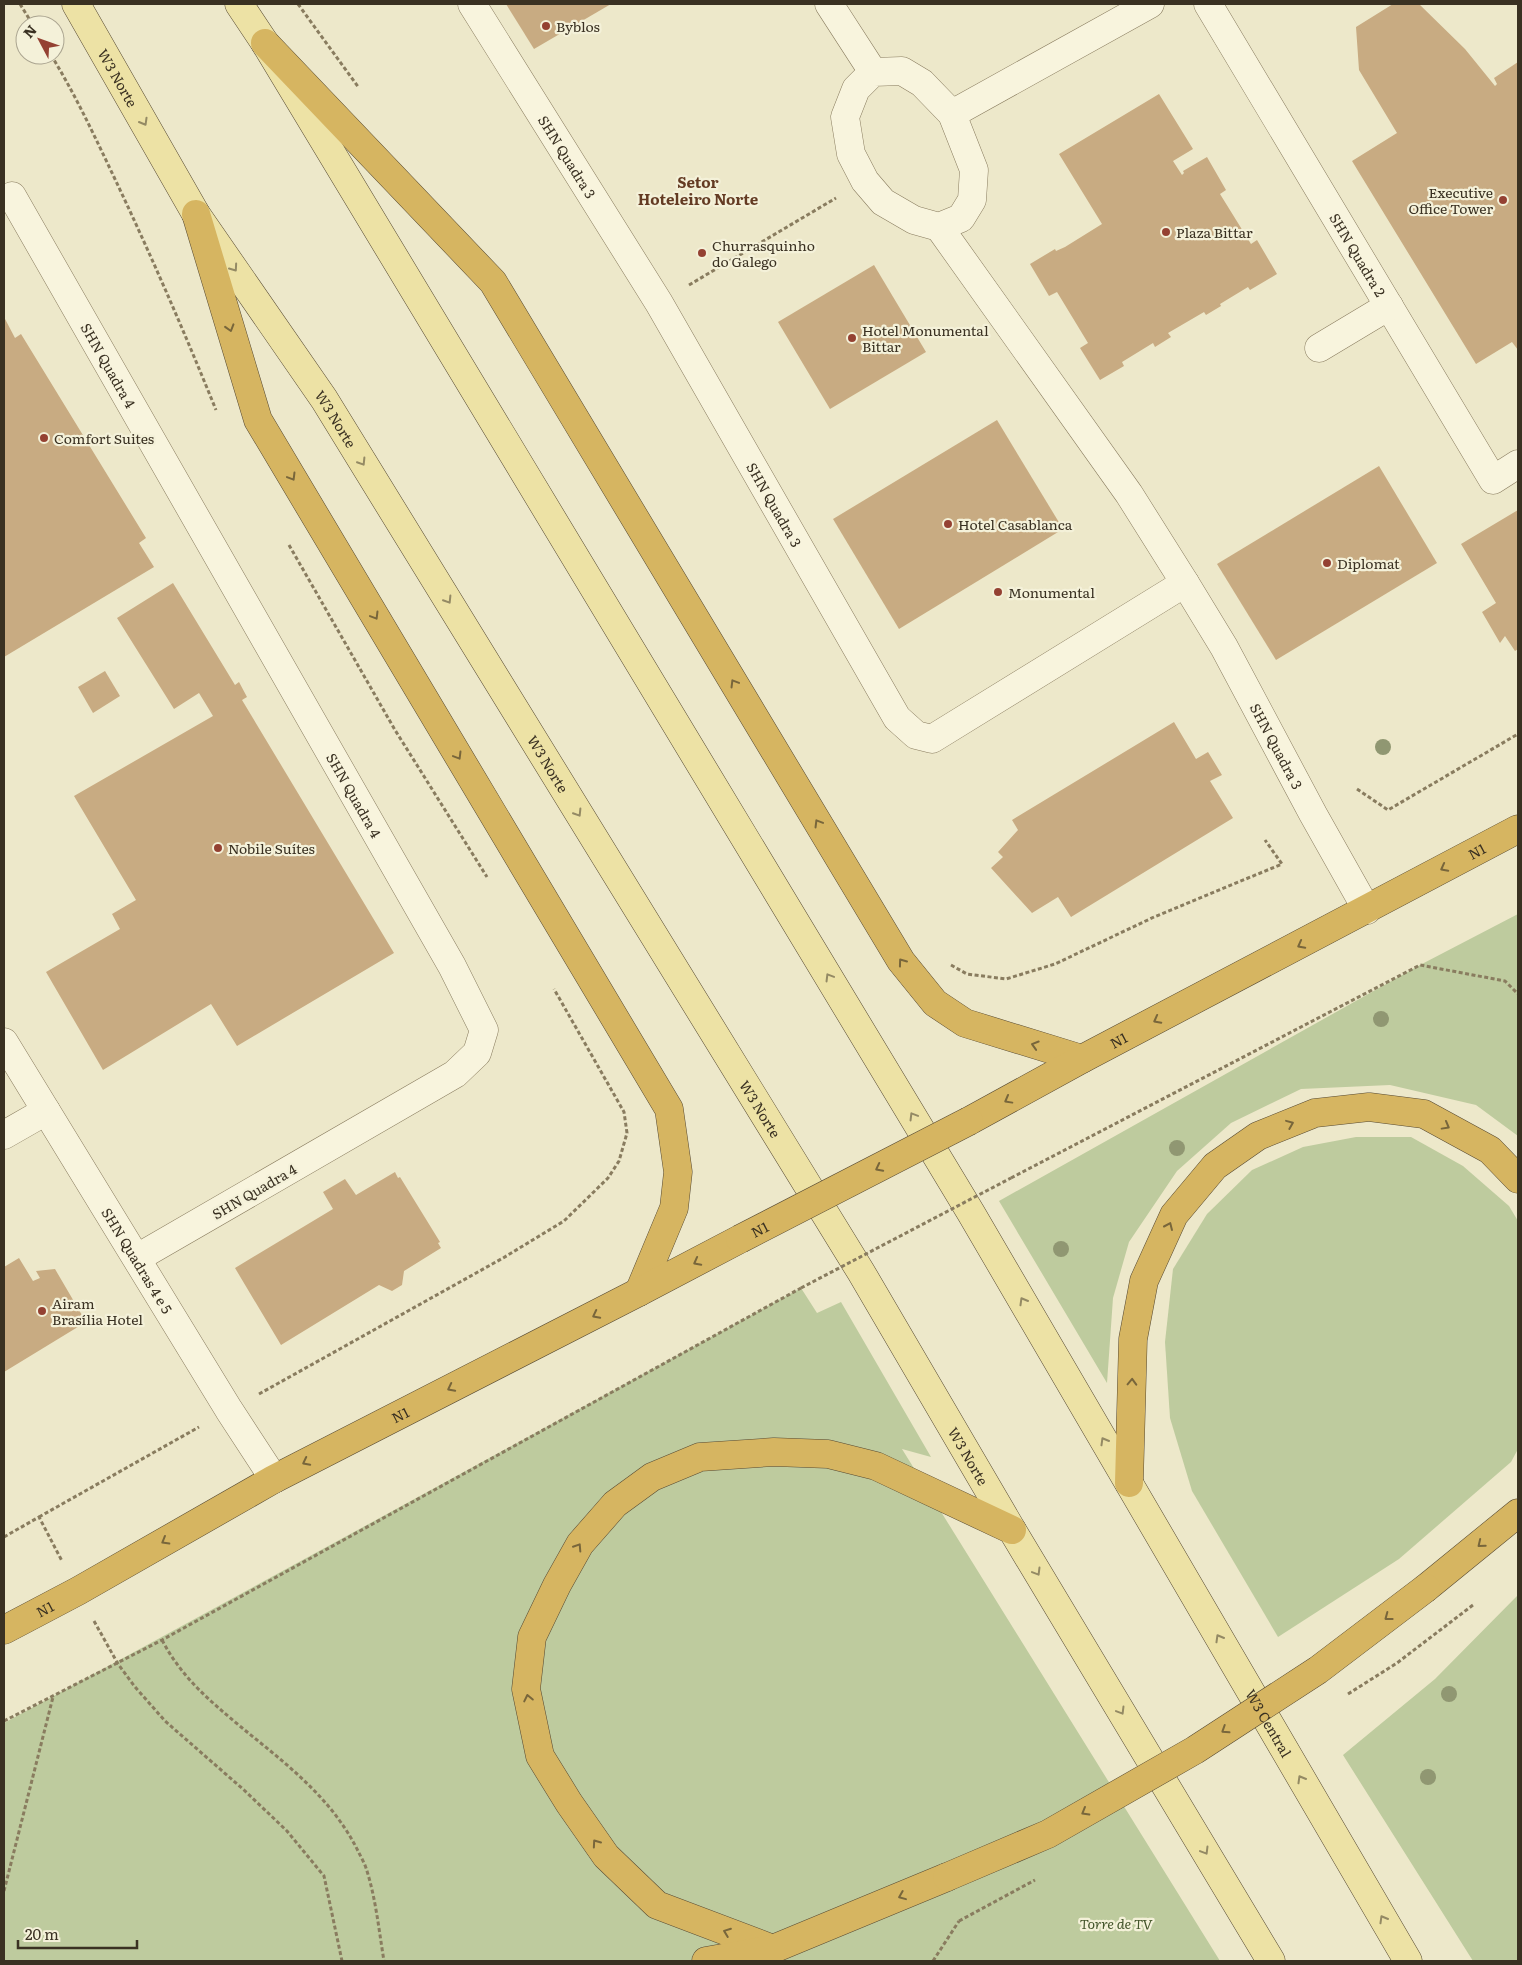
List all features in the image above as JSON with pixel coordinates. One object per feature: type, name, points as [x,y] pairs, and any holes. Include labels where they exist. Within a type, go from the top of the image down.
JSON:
[{"type":"highway","points":[[264,43],[493,282],[901,961],[935,1003],[964,1023],[1082,1060]]},
{"type":"highway","points":[[196,214],[258,420],[669,1109],[678,1172],[674,1208],[639,1292]]},
{"type":"highway","name":"N1","points":[[4,1630],[78,1591],[274,1479],[969,1121],[1518,829]]},
{"type":"highway","points":[[1129,1483],[1133,1339],[1144,1281],[1174,1215],[1215,1166],[1258,1136],[1316,1113],[1369,1107],[1424,1114],[1490,1150],[1518,1179]]},
{"type":"highway","points":[[773,1949],[657,1905],[606,1856],[540,1756],[526,1689],[532,1637],[557,1585],[580,1544],[615,1504],[652,1477],[700,1457],[774,1452],[828,1454],[876,1466],[1012,1530]]},
{"type":"highway","points":[[706,1961],[773,1949],[1048,1834],[1195,1750],[1318,1670],[1426,1588],[1518,1513]]},
{"type":"main road","name":"W3 Norte","points":[[76,4],[196,214],[339,424],[860,1272],[1012,1530]]},
{"type":"main road","points":[[239,4],[961,1196],[1129,1483]]},
{"type":"main road","name":"W3 Central","points":[[1129,1483],[1408,1961]]},
{"type":"main road","points":[[1012,1530],[1271,1961]]},
{"type":"street","name":"SHN Quadra 3","points":[[472,4],[658,303],[897,718],[916,735],[932,739],[1185,583]]},
{"type":"street","points":[[829,4],[872,72]]},
{"type":"street","points":[[952,114],[1150,4]]},
{"type":"street","name":"SHN Quadra 2","points":[[1208,4],[1492,480],[1518,464]]},
{"type":"street","points":[[872,72],[902,72],[909,75],[922,83],[952,114],[974,170],[972,200],[961,218],[939,226],[914,220],[883,202],[864,181],[851,154],[845,117],[856,89],[872,72]]},
{"type":"street","name":"SHN Quadra 4","points":[[12,196],[452,966],[484,1030],[477,1053],[455,1074],[137,1258]]},
{"type":"street","name":"SHN Quadra 3","points":[[939,226],[1128,494],[1185,583],[1224,647],[1313,814],[1367,910]]},
{"type":"street","points":[[1319,348],[1389,306]]},
{"type":"street","name":"SHN Quadras 4 e 5","points":[[4,1042],[274,1479]]},
{"type":"street","points":[[4,1135],[46,1111]]},
{"type":"path","points":[[20,4],[27,15]]},
{"type":"path","points":[[298,4],[360,88]]},
{"type":"path","points":[[658,303],[864,181]]},
{"type":"path","points":[[1357,789],[1388,810],[1518,734]]},
{"type":"path","points":[[945,960],[967,974],[1006,979],[1056,964],[1154,917],[1282,864],[1265,840]]},
{"type":"path","points":[[4,1721],[118,1664],[802,1288],[1420,965],[1505,981],[1518,994]]},
{"type":"path","points":[[4,1537],[511,1254],[564,1221],[608,1178]]},
{"type":"path","points":[[39,1517],[118,1664],[135,1687],[165,1721],[244,1790],[287,1831],[324,1876],[342,1961]]},
{"type":"path","points":[[162,1640],[172,1660],[196,1689],[306,1781],[338,1817],[352,1839],[367,1870],[384,1961]]},
{"type":"path","points":[[4,1891],[53,1696]]},
{"type":"path","points":[[933,1961],[959,1921]]},
{"type":"green space","points":[[1518,914],[1518,1136],[1476,1105],[1390,1085],[1301,1089],[1231,1123],[1177,1171],[1129,1242],[1113,1298],[1107,1383],[999,1201],[1420,965]]},
{"type":"green space","points":[[1356,1137],[1411,1137],[1463,1166],[1509,1206],[1518,1221],[1518,1449],[1511,1462],[1399,1559],[1278,1637],[1192,1491],[1170,1418],[1165,1342],[1173,1269],[1207,1214],[1252,1170],[1303,1147]]},
{"type":"green space","name":"Torre de TV","points":[[801,1288],[817,1313],[841,1302],[931,1457],[902,1449],[1220,1961],[4,1961],[4,1723]]},
{"type":"green space","points":[[1518,1595],[1518,1961],[1473,1961],[1343,1755],[1435,1679]]},
{"type":"building","name":"Byblos","points":[[506,4],[611,4],[534,49]]},
{"type":"building","points":[[1393,4],[1419,4],[1465,49],[1495,86],[1497,84],[1494,78],[1518,62],[1518,350],[1512,342],[1476,364],[1352,161],[1397,133],[1359,70],[1356,27]]},
{"type":"building","name":"Plaza Bittar","points":[[1159,94],[1193,149],[1173,161],[1182,175],[1183,171],[1207,157],[1226,190],[1220,194],[1251,244],[1257,240],[1277,274],[1250,290],[1248,287],[1206,315],[1204,312],[1168,333],[1171,337],[1155,347],[1153,343],[1122,362],[1124,366],[1100,380],[1080,348],[1088,343],[1057,292],[1049,296],[1030,264],[1055,249],[1056,251],[1065,247],[1102,224],[1059,154]]},
{"type":"building","name":"Hotel Monumental Bittar","points":[[874,265],[926,352],[830,409],[778,322]]},
{"type":"building","name":"Comfort Suites","points":[[4,317],[15,338],[21,334],[146,538],[139,543],[154,567],[4,657]]},
{"type":"building","name":"Hotel Casablanca","points":[[997,420],[1063,529],[899,629],[833,519]]},
{"type":"building","name":"Diplomat","points":[[1379,466],[1437,563],[1276,660],[1217,564]]},
{"type":"building","points":[[1518,510],[1518,649],[1515,651],[1505,636],[1500,643],[1482,612],[1496,603],[1461,544]]},
{"type":"building","name":"Nobile Suítes","points":[[173,583],[235,685],[239,682],[247,697],[242,700],[394,953],[237,1046],[211,1004],[103,1070],[46,972],[120,929],[112,914],[136,900],[74,796],[213,716],[199,693],[174,709],[117,618]]},
{"type":"building","points":[[105,671],[120,696],[93,713],[78,687]]},
{"type":"building","points":[[1174,722],[1196,759],[1208,752],[1222,775],[1210,781],[1233,818],[1071,917],[1058,897],[1032,913],[991,868],[1003,857],[998,852],[1018,830],[1012,820]]},
{"type":"building","points":[[395,1172],[398,1178],[400,1177],[440,1242],[438,1243],[441,1248],[404,1271],[402,1285],[392,1291],[379,1285],[281,1345],[235,1268],[333,1209],[323,1192],[345,1179],[356,1195]]},
{"type":"building","name":"Airam Brasília Hotel","points":[[19,1258],[33,1281],[40,1278],[36,1271],[55,1269],[86,1322],[4,1372],[4,1267]]},
{"type":"place","name":"Byblos","points":[[546,26]]},
{"type":"place","name":"Executive Office Tower","points":[[1503,200]]},
{"type":"place","name":"Plaza Bittar","points":[[1166,232]]},
{"type":"place","name":"Churrasquinho do Galego","points":[[702,253]]},
{"type":"place","name":"Hotel Monumental Bittar","points":[[852,338]]},
{"type":"place","name":"Comfort Suites","points":[[44,438]]},
{"type":"place","name":"Hotel Casablanca","points":[[948,524]]},
{"type":"place","name":"Diplomat","points":[[1327,563]]},
{"type":"place","name":"Monumental","points":[[998,592]]},
{"type":"place","name":"Nobile Suítes","points":[[218,848]]},
{"type":"place","name":"Airam Brasília Hotel","points":[[42,1311]]},
{"type":"district","name":"Setor Hoteleiro Norte","points":[[698,190]]}]
